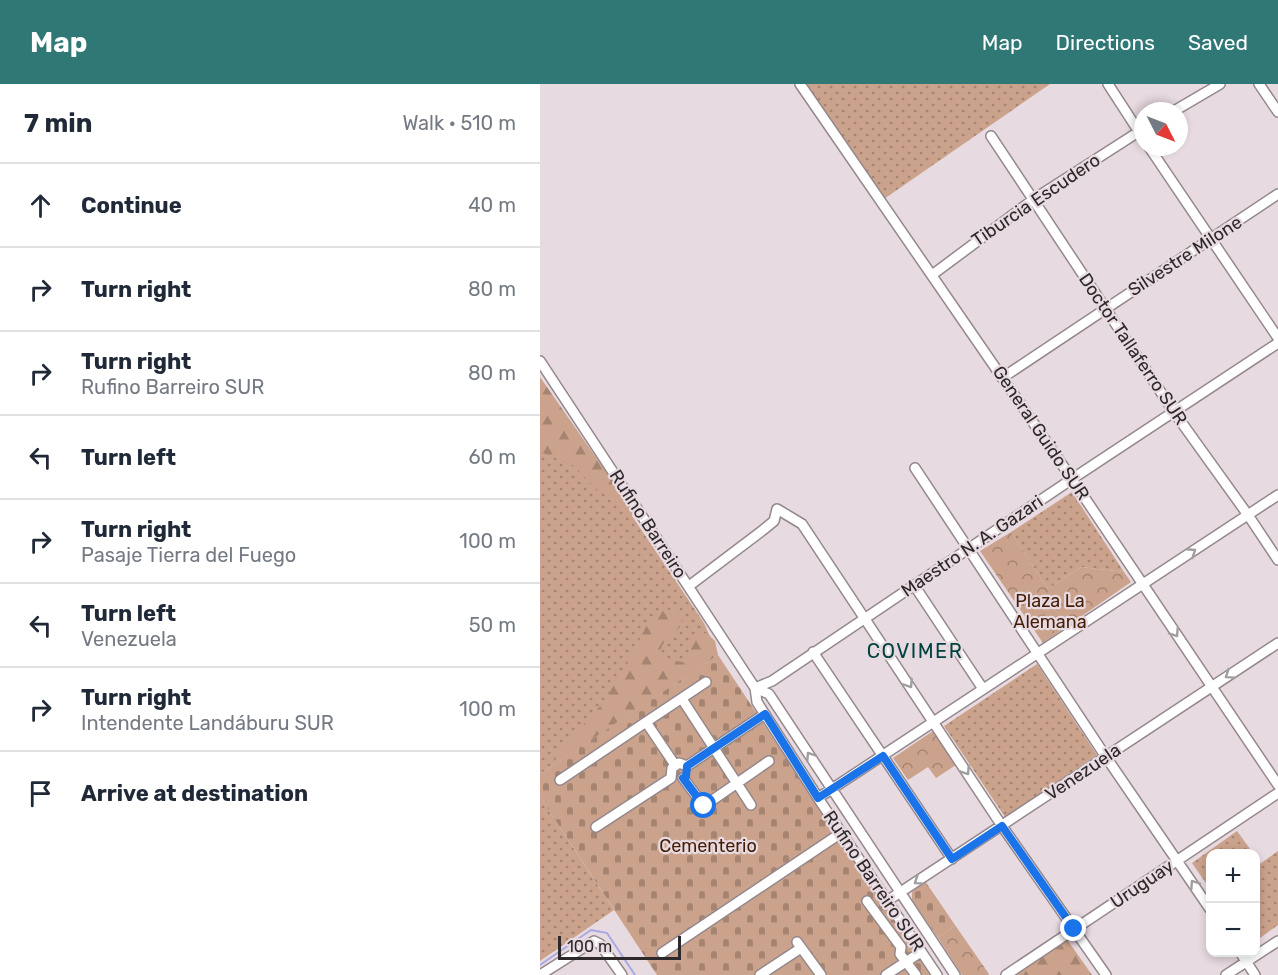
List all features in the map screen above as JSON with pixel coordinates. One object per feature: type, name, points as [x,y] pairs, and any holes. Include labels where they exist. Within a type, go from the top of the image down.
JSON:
[{"type":"street","name":"General Guido SUR","points":[[800,84],[1072,479],[1278,785]]},
{"type":"street","points":[[1108,84],[1134,121]]},
{"type":"street","points":[[1188,103],[1220,84]]},
{"type":"street","points":[[1259,84],[1278,112]]},
{"type":"street","name":"Doctor Tallaferro SUR","points":[[991,136],[1174,412],[1278,560]]},
{"type":"street","name":"Tiburcia Escudero","points":[[932,275],[1034,199],[1134,138]]},
{"type":"street","points":[[1155,156],[1278,338]]},
{"type":"street","name":"Silvestre Milone","points":[[1002,378],[1278,194]]},
{"type":"street","name":"Maestro N. A. Gazari","points":[[754,688],[772,681],[1278,343]]},
{"type":"street","name":"Rufino Barreiro","points":[[540,361],[754,688]]},
{"type":"street","points":[[915,468],[1037,654],[1206,903]]},
{"type":"street","points":[[818,798],[1278,495]]},
{"type":"street","points":[[689,586],[774,521],[777,509],[802,524],[866,617],[1002,826],[1106,975]]},
{"type":"street","points":[[914,585],[983,689]]},
{"type":"street","name":"Venezuela","points":[[887,902],[1278,643]]},
{"type":"street","points":[[813,652],[952,859]]},
{"type":"street","points":[[560,780],[706,682]]},
{"type":"street","name":"Rufino Barreiro SUR","points":[[754,688],[757,702],[818,798],[937,975]]},
{"type":"street","name":"Rufino Barreiro SUR","points":[[754,688],[769,694],[955,975]]},
{"type":"street","points":[[682,699],[751,805]]},
{"type":"street","points":[[675,765],[687,766],[765,714]]},
{"type":"street","points":[[646,722],[675,765]]},
{"type":"street","points":[[683,778],[704,806],[769,761]]},
{"type":"street","points":[[671,778],[672,768],[675,765]]},
{"type":"street","points":[[671,778],[678,781],[686,777],[687,766]]},
{"type":"street","points":[[596,827],[671,778]]},
{"type":"street","name":"Uruguay","points":[[1006,975],[1278,793]]},
{"type":"street","points":[[662,953],[841,833]]},
{"type":"street","points":[[867,901],[901,947],[900,954],[916,975]]},
{"type":"street","points":[[540,975],[594,941],[600,944],[622,975]]},
{"type":"street","points":[[1226,975],[1278,941]]},
{"type":"street","points":[[760,975],[800,945],[821,975]]},
{"type":"street","points":[[886,975],[921,952]]},
{"type":"street","points":[[1243,957],[1255,975]]},
{"type":"green space","points":[[800,84],[1050,84],[881,201]]},
{"type":"green space","points":[[540,377],[634,512],[632,516],[595,488],[573,465],[540,452]]},
{"type":"green space","points":[[540,379],[704,623],[718,655],[540,774]]},
{"type":"green space","points":[[1072,492],[1124,572],[1081,567],[1048,589],[1011,532]]},
{"type":"green space","name":"Plaza La Alemana","points":[[1011,532],[1048,589],[1081,567],[1124,572],[1131,582],[1043,643],[980,551]]},
{"type":"green space","points":[[677,609],[683,624],[663,644],[658,654],[669,660],[683,662],[692,655],[690,647],[695,634],[707,633],[715,641],[718,655],[555,764],[556,755],[601,705],[626,666],[650,619],[665,610]]},
{"type":"green space","name":"Cementerio","points":[[718,655],[930,975],[657,975],[540,797],[540,774]]},
{"type":"green space","points":[[1037,664],[1097,755],[1005,817],[944,726]]},
{"type":"green space","points":[[933,731],[956,765],[936,778],[928,767],[908,780],[893,758]]},
{"type":"green space","points":[[540,797],[614,910],[540,961]]},
{"type":"green space","points":[[1237,831],[1250,849],[1212,849]]},
{"type":"green space","points":[[1278,851],[1278,925],[1260,938],[1260,903],[1260,864]]},
{"type":"green space","points":[[1206,853],[1206,883],[1192,863]]},
{"type":"green space","points":[[925,881],[955,925],[938,938],[912,900],[912,892]]},
{"type":"green space","points":[[955,925],[988,975],[962,975],[938,938]]},
{"type":"green space","points":[[1066,938],[1092,975],[1013,975]]},
{"type":"waterway","points":[[540,965],[591,930],[607,933],[635,975]]},
{"type":"district","name":"COVIMER","points":[[915,651]]},
{"type":"route","points":[[704,806],[683,778],[686,777],[687,766],[765,714],[818,798],[883,756],[952,859],[1002,826],[1074,929]]}]
